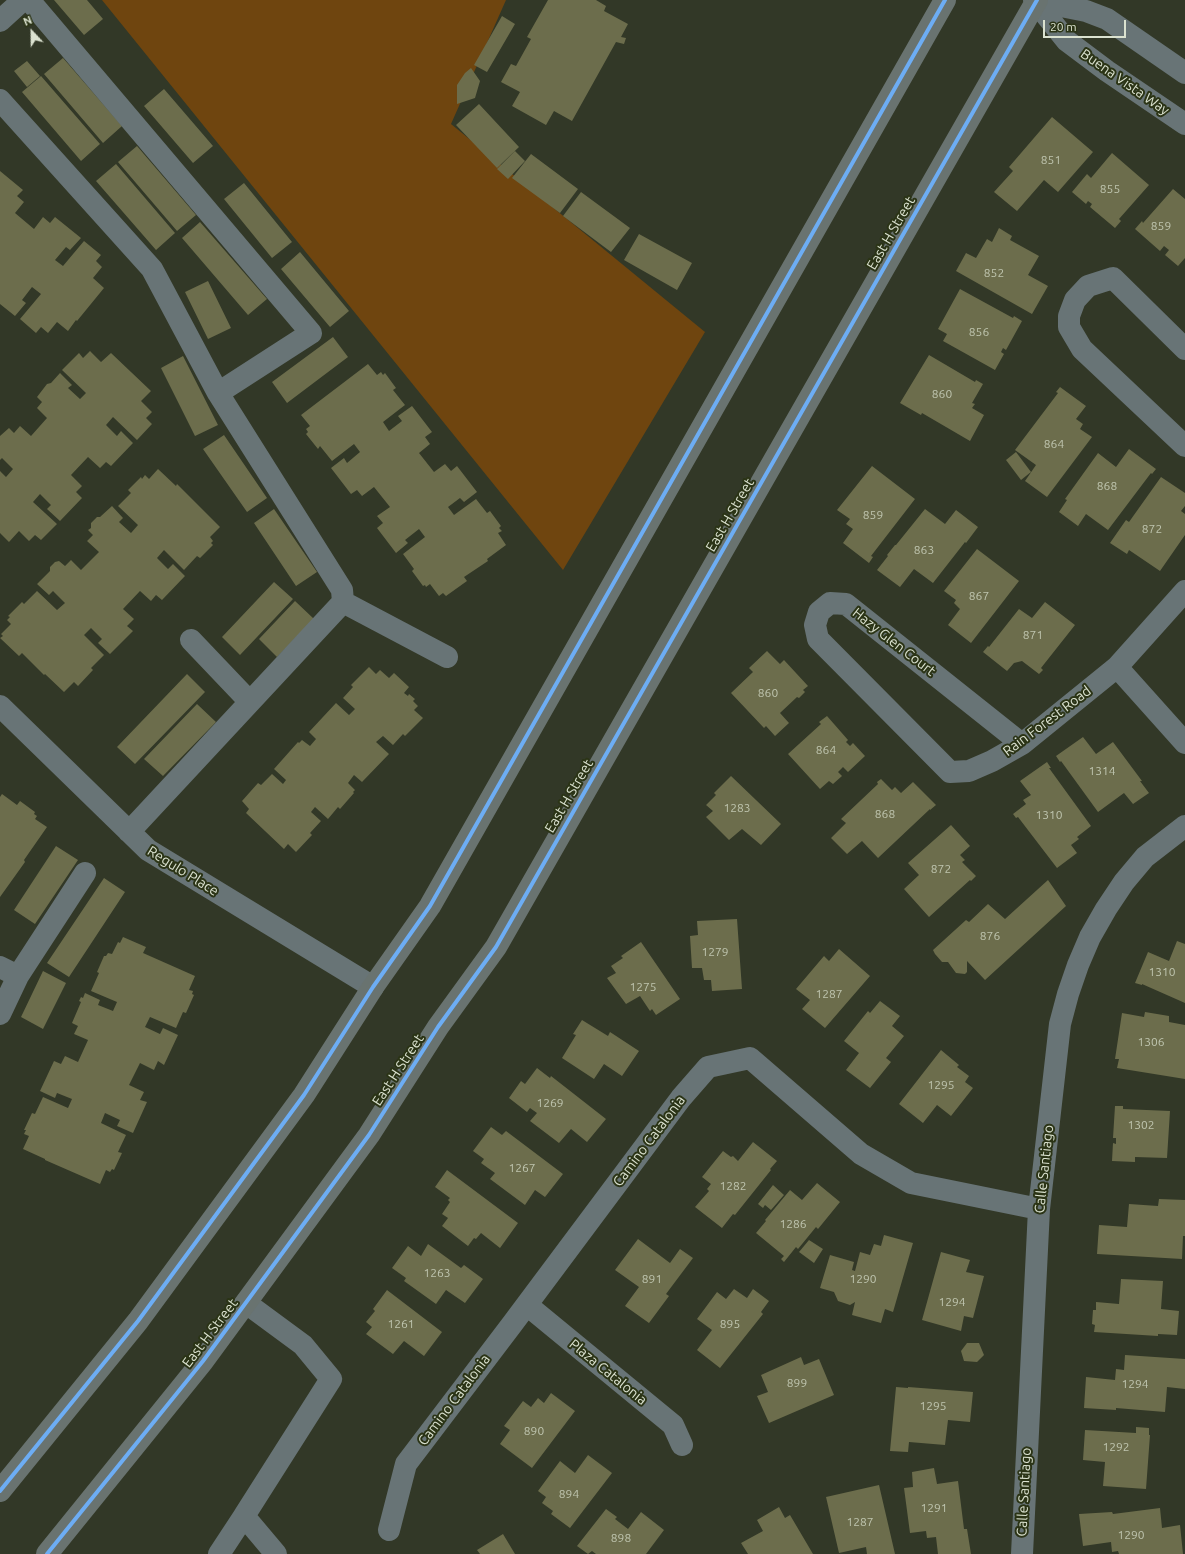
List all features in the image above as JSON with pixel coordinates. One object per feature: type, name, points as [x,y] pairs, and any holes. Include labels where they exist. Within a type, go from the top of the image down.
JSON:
[{"type":"main road","points":[[0,1491],[138,1321],[304,1095],[373,987],[430,906],[945,0]]},
{"type":"main road","name":"East H Street","points":[[47,1554],[203,1361],[246,1303],[369,1135],[438,1027],[496,947],[1036,0]]},
{"type":"street","points":[[0,21],[23,0]]},
{"type":"street","points":[[29,0],[311,333],[218,393]]},
{"type":"street","points":[[1036,0],[1086,11],[1107,19],[1185,73]]},
{"type":"street","name":"Buena Vista Way","points":[[1036,0],[1066,42],[1185,124]]},
{"type":"street","points":[[0,100],[152,269],[218,393],[342,590],[343,602],[128,832]]},
{"type":"street","points":[[1185,349],[1113,278],[1088,286],[1075,300],[1069,316],[1069,327],[1082,349],[1185,446]]},
{"type":"street","name":"Rain Forest Road","points":[[950,772],[969,772],[1022,744],[1117,667],[1185,591]]},
{"type":"street","points":[[343,602],[447,657]]},
{"type":"street","name":"Hazy Glen Court","points":[[950,772],[818,639],[815,625],[819,612],[830,603],[846,604],[1022,744]]},
{"type":"street","points":[[191,640],[250,702]]},
{"type":"street","points":[[1117,667],[1185,743]]},
{"type":"street","name":"Regulo Place","points":[[0,706],[148,850],[373,987]]},
{"type":"street","name":"Calle Santiago","points":[[1022,1554],[1039,1209],[1060,1024],[1078,965],[1094,931],[1124,882],[1145,857],[1185,826]]},
{"type":"street","points":[[0,1014],[9,972],[85,873]]},
{"type":"street","name":"Camino Catalonia","points":[[389,1530],[406,1464],[527,1305],[681,1098],[708,1067],[750,1058],[861,1154],[911,1182],[1039,1209]]},
{"type":"street","points":[[219,1554],[331,1379],[303,1345],[246,1303]]},
{"type":"street","name":"Plaza Catalonia","points":[[527,1305],[673,1425],[682,1445]]},
{"type":"street","points":[[244,1516],[276,1554]]},
{"type":"shaded area","points":[[102,0],[506,0],[451,124],[705,332],[563,570]]},
{"type":"building","points":[[54,0],[87,0],[103,19],[84,35]]},
{"type":"building","points":[[548,0],[596,0],[606,6],[604,11],[628,24],[621,37],[626,38],[624,44],[616,42],[572,121],[554,111],[546,125],[512,106],[520,92],[501,82],[511,64],[516,66],[531,39],[527,37]]},
{"type":"building","points":[[502,16],[515,24],[487,72],[474,65]]},
{"type":"building","points":[[63,58],[122,126],[103,143],[44,74]]},
{"type":"building","points":[[27,61],[40,76],[27,87],[14,71]]},
{"type":"building","points":[[471,68],[480,81],[475,98],[457,104],[457,85],[465,73]]},
{"type":"building","points":[[41,76],[100,144],[81,161],[22,92]]},
{"type":"building","points":[[164,89],[213,146],[193,163],[144,106]]},
{"type":"building","points":[[479,104],[519,147],[497,168],[456,125]]},
{"type":"building","points":[[1052,117],[1093,152],[1058,192],[1044,180],[1017,211],[994,192],[1013,171],[1009,167]]},
{"type":"building","points":[[137,146],[196,215],[177,231],[118,162]]},
{"type":"building","points":[[515,151],[525,161],[508,179],[497,169]]},
{"type":"building","points":[[1112,153],[1149,185],[1119,219],[1121,221],[1115,228],[1090,207],[1092,204],[1088,201],[1086,204],[1072,192],[1087,174],[1091,178]]},
{"type":"building","points":[[531,154],[578,189],[560,213],[512,178]]},
{"type":"building","points":[[116,164],[175,233],[156,250],[96,181]]},
{"type":"building","points":[[0,171],[23,190],[17,196],[24,202],[15,213],[34,229],[43,217],[50,223],[55,217],[81,238],[70,250],[66,247],[55,260],[63,266],[84,241],[101,255],[96,261],[102,267],[93,278],[104,288],[68,331],[57,322],[48,333],[41,327],[36,333],[20,319],[41,294],[32,287],[22,300],[26,303],[15,316],[0,304]]},
{"type":"building","points":[[244,183],[292,242],[272,258],[224,199]]},
{"type":"building","points":[[1173,189],[1185,199],[1185,258],[1178,266],[1165,255],[1169,250],[1164,246],[1160,251],[1135,229],[1142,221],[1143,223]]},
{"type":"building","points":[[581,192],[630,228],[611,252],[563,216]]},
{"type":"building","points":[[200,222],[267,299],[248,315],[182,238]]},
{"type":"building","points":[[999,228],[1012,236],[1010,240],[1039,256],[1028,275],[1048,286],[1032,314],[956,271],[966,253],[976,258],[987,239],[992,242]]},
{"type":"building","points":[[639,234],[692,263],[677,290],[624,260]]},
{"type":"building","points":[[300,252],[349,311],[330,327],[281,269]]},
{"type":"building","points":[[208,281],[231,328],[208,339],[185,292]]},
{"type":"building","points":[[960,289],[1013,318],[1014,316],[1022,321],[1006,350],[1003,348],[1001,352],[1004,354],[995,370],[943,341],[947,334],[938,329]]},
{"type":"building","points":[[333,337],[348,357],[287,403],[272,382]]},
{"type":"building","points":[[90,351],[101,362],[111,353],[151,391],[141,401],[152,412],[146,418],[152,424],[137,440],[113,417],[106,425],[117,436],[121,431],[133,443],[111,466],[106,462],[100,468],[88,457],[71,475],[82,486],[76,492],[82,498],[60,521],[47,509],[51,505],[40,494],[33,502],[57,524],[41,540],[35,535],[29,541],[19,531],[9,542],[0,533],[0,471],[6,477],[13,469],[2,458],[0,460],[0,436],[9,428],[14,433],[20,426],[31,436],[47,418],[37,408],[42,402],[37,397],[47,384],[51,383],[60,373],[72,385],[68,388],[80,399],[86,393],[62,370],[79,353],[83,358]]},
{"type":"building","points":[[929,355],[975,382],[976,380],[983,384],[972,403],[975,404],[972,408],[984,415],[970,441],[922,413],[921,415],[900,403]]},
{"type":"building","points":[[183,356],[218,425],[195,436],[161,368]]},
{"type":"building","points":[[368,364],[377,375],[381,372],[383,375],[385,373],[396,388],[393,390],[405,405],[383,422],[389,431],[402,421],[398,416],[412,406],[432,432],[425,437],[430,444],[419,453],[434,472],[445,464],[451,471],[457,466],[477,492],[464,502],[460,498],[448,507],[454,515],[476,499],[487,513],[490,511],[501,526],[499,528],[502,531],[498,533],[506,545],[487,559],[488,561],[464,577],[467,581],[446,596],[443,593],[439,596],[430,584],[426,587],[425,585],[423,586],[412,571],[414,569],[403,554],[425,537],[419,529],[405,540],[408,543],[396,553],[377,528],[383,523],[377,516],[390,507],[374,487],[362,496],[357,490],[351,494],[331,468],[344,458],[347,463],[360,452],[354,444],[332,461],[320,446],[318,449],[306,434],[308,432],[306,429],[310,426],[301,415]]},
{"type":"building","points":[[1060,387],[1086,406],[1076,419],[1083,424],[1080,429],[1092,437],[1047,497],[1025,481],[1036,465],[1015,450],[1058,393],[1056,392]]},
{"type":"building","points":[[224,435],[267,498],[247,512],[203,449]]},
{"type":"building","points":[[1129,449],[1156,469],[1152,474],[1151,473],[1108,530],[1086,514],[1078,526],[1059,512],[1067,500],[1065,499],[1098,453],[1116,467]]},
{"type":"building","points":[[1016,452],[1031,472],[1021,480],[1006,460]]},
{"type":"building","points":[[872,466],[915,499],[871,556],[873,557],[869,563],[843,543],[853,529],[846,524],[850,519],[837,510]]},
{"type":"building","points":[[158,469],[176,486],[177,484],[220,527],[210,537],[213,541],[211,543],[213,545],[200,558],[197,556],[184,570],[164,550],[157,558],[168,569],[173,564],[185,576],[162,600],[156,595],[151,601],[140,591],[123,609],[134,619],[127,626],[133,631],[110,654],[98,643],[102,639],[91,628],[84,635],[104,655],[91,668],[93,670],[78,686],[74,682],[64,692],[22,653],[19,656],[0,638],[3,636],[1,634],[11,624],[7,620],[10,617],[8,616],[22,602],[24,604],[37,591],[57,610],[65,603],[53,591],[49,595],[37,584],[50,571],[50,567],[55,562],[59,561],[65,566],[71,560],[81,570],[99,552],[87,541],[93,535],[88,530],[91,528],[91,523],[97,517],[100,517],[112,506],[123,518],[119,522],[131,533],[138,525],[118,506],[131,493],[128,490],[141,477],[142,479],[145,475],[149,479]]},
{"type":"building","points":[[1161,477],[1185,493],[1185,506],[1181,511],[1185,514],[1185,535],[1160,571],[1129,550],[1127,554],[1110,543],[1126,520],[1129,522]]},
{"type":"building","points":[[274,509],[317,572],[296,586],[254,523]]},
{"type":"building","points":[[925,509],[945,524],[956,510],[978,527],[933,583],[914,569],[900,587],[877,570],[888,556],[887,555]]},
{"type":"building","points":[[977,549],[1019,581],[971,643],[948,625],[960,609],[954,603],[956,600],[944,591]]},
{"type":"building","points":[[274,582],[293,599],[240,655],[222,637]]},
{"type":"building","points":[[295,601],[314,619],[277,657],[259,639]]},
{"type":"building","points":[[1045,602],[1075,625],[1041,668],[1043,670],[1039,674],[1022,661],[1014,663],[1007,671],[983,652],[988,646],[989,647],[1019,609],[1032,618]]},
{"type":"building","points":[[767,651],[780,664],[784,660],[808,686],[803,690],[805,692],[799,698],[797,697],[780,713],[789,723],[775,736],[766,726],[764,728],[731,693],[753,672],[749,668]]},
{"type":"building","points":[[369,667],[376,674],[380,670],[389,678],[394,673],[409,687],[404,693],[408,696],[409,694],[415,699],[413,701],[418,706],[414,710],[423,718],[405,736],[403,734],[393,745],[383,736],[376,742],[389,754],[362,782],[354,775],[348,783],[355,790],[353,792],[354,793],[340,809],[338,807],[328,819],[315,807],[311,812],[321,821],[310,833],[312,835],[296,852],[288,844],[284,849],[246,813],[249,809],[242,801],[258,783],[261,785],[272,774],[283,784],[286,780],[274,769],[298,742],[299,743],[302,740],[310,746],[316,739],[309,732],[336,703],[349,715],[355,709],[343,698],[353,687],[351,685]]},
{"type":"building","points":[[187,674],[205,692],[135,764],[117,747]]},
{"type":"building","points":[[197,704],[216,722],[163,776],[144,759]]},
{"type":"building","points":[[827,716],[848,740],[846,742],[850,746],[853,743],[865,756],[848,772],[843,767],[838,772],[842,776],[833,784],[829,781],[820,789],[788,754],[821,724],[819,722]]},
{"type":"building","points":[[1083,737],[1096,754],[1113,742],[1142,781],[1140,781],[1149,793],[1133,804],[1124,793],[1098,812],[1056,756]]},
{"type":"building","points":[[1047,762],[1051,768],[1049,768],[1091,826],[1077,837],[1079,839],[1071,845],[1077,853],[1057,868],[1018,817],[1016,818],[1013,814],[1026,804],[1023,800],[1031,795],[1020,781]]},
{"type":"building","points":[[731,776],[781,824],[761,845],[742,829],[729,840],[706,817],[713,811],[706,805],[716,795],[714,793]]},
{"type":"building","points":[[881,779],[892,790],[895,787],[901,793],[913,782],[936,805],[878,858],[862,841],[847,854],[831,838],[846,823],[841,819],[878,784],[877,782]]},
{"type":"building","points":[[2,794],[17,805],[20,801],[35,812],[34,814],[37,816],[35,819],[47,827],[24,860],[25,862],[0,897],[0,797]]},
{"type":"building","points":[[951,825],[970,846],[960,855],[965,860],[962,862],[976,876],[929,917],[904,889],[919,875],[908,863]]},
{"type":"building","points":[[56,846],[78,860],[35,924],[14,910]]},
{"type":"building","points":[[104,878],[125,892],[69,977],[47,963]]},
{"type":"building","points":[[1048,880],[1066,906],[985,980],[967,961],[967,972],[965,974],[956,973],[948,962],[942,962],[935,954],[933,950],[966,920],[969,922],[988,904],[1005,919]]},
{"type":"building","points":[[737,919],[742,989],[712,991],[711,980],[704,980],[702,968],[692,968],[690,936],[698,935],[697,921]]},
{"type":"building","points":[[123,937],[146,947],[143,953],[195,976],[189,990],[193,991],[192,994],[194,995],[186,1013],[183,1012],[176,1028],[150,1017],[145,1027],[160,1034],[163,1028],[178,1035],[164,1065],[158,1061],[154,1070],[140,1063],[129,1085],[144,1092],[140,1100],[147,1102],[133,1133],[117,1126],[120,1120],[105,1113],[101,1123],[126,1135],[118,1152],[122,1153],[114,1170],[112,1169],[110,1172],[106,1170],[100,1184],[23,1149],[29,1136],[24,1134],[26,1130],[24,1130],[32,1113],[35,1114],[43,1097],[68,1108],[72,1099],[57,1093],[55,1098],[40,1091],[54,1061],[61,1064],[65,1056],[78,1062],[88,1040],[74,1034],[78,1026],[72,1023],[81,1002],[79,1001],[81,997],[83,998],[85,993],[100,1000],[98,1005],[113,1011],[117,1002],[91,991],[99,973],[97,972],[104,956],[108,953],[112,954],[118,942],[120,943]]},
{"type":"building","points":[[1177,941],[1185,944],[1185,1003],[1142,984],[1135,983],[1148,952],[1169,961]]},
{"type":"building","points":[[641,942],[680,999],[656,1015],[652,1009],[650,1011],[640,996],[626,1004],[607,978],[616,973],[611,966],[623,958],[621,956]]},
{"type":"building","points":[[839,949],[870,976],[825,1028],[802,1009],[810,1000],[796,989],[824,956],[829,961]]},
{"type":"building","points":[[43,971],[66,983],[43,1029],[21,1017]]},
{"type":"building","points":[[880,1001],[900,1016],[892,1026],[904,1036],[886,1058],[891,1062],[870,1088],[846,1070],[859,1053],[844,1041],[868,1011],[870,1013]]},
{"type":"building","points":[[1145,1012],[1169,1016],[1169,1022],[1185,1025],[1185,1079],[1117,1068],[1119,1059],[1115,1059],[1122,1013],[1144,1017]]},
{"type":"building","points":[[582,1020],[608,1036],[610,1032],[639,1051],[622,1076],[604,1064],[594,1079],[562,1058],[576,1035],[573,1034]]},
{"type":"building","points":[[941,1050],[959,1065],[957,1067],[969,1076],[965,1082],[973,1088],[951,1116],[937,1105],[923,1123],[899,1104]]},
{"type":"building","points":[[537,1068],[550,1078],[551,1076],[606,1119],[587,1142],[571,1129],[559,1143],[530,1121],[537,1113],[530,1108],[527,1112],[509,1098],[521,1081],[525,1084]]},
{"type":"building","points":[[1115,1106],[1123,1106],[1123,1109],[1170,1111],[1167,1158],[1135,1157],[1135,1162],[1112,1161],[1113,1143],[1116,1144],[1116,1138],[1113,1138]]},
{"type":"building","points":[[491,1127],[502,1135],[506,1131],[563,1174],[545,1197],[535,1190],[525,1205],[490,1179],[495,1173],[481,1163],[484,1159],[473,1151]]},
{"type":"building","points":[[753,1142],[777,1161],[735,1215],[733,1214],[722,1228],[695,1207],[709,1191],[707,1189],[711,1184],[702,1177],[723,1151],[731,1157],[733,1156],[738,1161]]},
{"type":"building","points":[[447,1170],[518,1223],[500,1248],[481,1233],[476,1239],[474,1238],[468,1246],[442,1226],[448,1218],[442,1214],[450,1202],[448,1200],[450,1198],[435,1187]]},
{"type":"building","points":[[817,1183],[840,1202],[818,1229],[816,1227],[798,1249],[796,1247],[784,1262],[781,1259],[784,1256],[756,1233],[790,1190],[802,1200]]},
{"type":"building","points":[[773,1185],[784,1195],[771,1210],[765,1205],[763,1208],[758,1204]]},
{"type":"building","points":[[1159,1199],[1185,1200],[1185,1236],[1183,1236],[1182,1259],[1097,1254],[1099,1225],[1127,1227],[1129,1204],[1158,1206]]},
{"type":"building","points":[[884,1235],[913,1243],[893,1312],[885,1309],[881,1323],[852,1315],[855,1302],[850,1305],[838,1301],[834,1292],[820,1288],[830,1255],[854,1262],[852,1270],[855,1271],[860,1252],[870,1255],[874,1244],[881,1246]]},
{"type":"building","points":[[638,1239],[670,1263],[680,1249],[693,1258],[666,1294],[669,1296],[649,1323],[625,1306],[639,1287],[615,1270]]},
{"type":"building","points":[[809,1240],[823,1249],[814,1263],[799,1252]]},
{"type":"building","points":[[428,1244],[461,1268],[464,1265],[483,1279],[465,1303],[446,1290],[436,1304],[404,1281],[406,1278],[392,1268],[408,1246],[421,1256]]},
{"type":"building","points":[[941,1252],[970,1260],[966,1272],[984,1276],[973,1318],[964,1316],[961,1331],[922,1320]]},
{"type":"building","points":[[1121,1279],[1163,1281],[1161,1309],[1179,1311],[1177,1335],[1158,1334],[1158,1336],[1094,1332],[1095,1325],[1092,1324],[1093,1310],[1096,1310],[1096,1302],[1119,1304]]},
{"type":"building","points":[[734,1289],[747,1298],[753,1289],[769,1301],[761,1312],[763,1314],[720,1368],[697,1350],[712,1330],[697,1319],[717,1292],[726,1299]]},
{"type":"building","points":[[387,1290],[442,1332],[424,1356],[404,1341],[393,1354],[366,1334],[372,1327],[366,1322],[375,1311],[373,1309]]},
{"type":"building","points":[[967,1343],[979,1343],[984,1355],[977,1362],[964,1361],[961,1351]]},
{"type":"building","points":[[1125,1355],[1185,1359],[1185,1389],[1167,1387],[1165,1412],[1116,1408],[1116,1410],[1084,1408],[1086,1377],[1115,1380],[1116,1369],[1124,1370]]},
{"type":"building","points":[[801,1357],[804,1365],[819,1359],[834,1395],[769,1423],[757,1396],[768,1392],[761,1375]]},
{"type":"building","points":[[896,1387],[973,1392],[970,1422],[948,1420],[945,1445],[909,1442],[908,1452],[890,1451]]},
{"type":"building","points":[[551,1393],[575,1411],[532,1468],[500,1444],[510,1430],[504,1426],[523,1401],[531,1407],[538,1398],[544,1403]]},
{"type":"building","points":[[1136,1427],[1149,1428],[1150,1435],[1146,1489],[1103,1486],[1105,1462],[1083,1460],[1085,1430],[1136,1433]]},
{"type":"building","points":[[588,1455],[612,1473],[570,1528],[551,1514],[553,1511],[542,1503],[546,1497],[538,1491],[560,1461],[575,1473]]},
{"type":"building","points":[[934,1468],[937,1484],[958,1481],[964,1529],[967,1529],[971,1554],[938,1554],[936,1537],[927,1538],[926,1531],[910,1533],[904,1488],[913,1487],[912,1472]]},
{"type":"building","points":[[879,1485],[895,1554],[867,1554],[866,1547],[839,1553],[826,1497]]},
{"type":"building","points":[[779,1507],[785,1518],[790,1515],[813,1554],[748,1554],[741,1543],[763,1531],[757,1520]]},
{"type":"building","points":[[1160,1508],[1162,1528],[1180,1525],[1183,1554],[1119,1554],[1118,1551],[1112,1552],[1111,1542],[1083,1546],[1079,1514],[1112,1512],[1113,1514]]},
{"type":"building","points":[[606,1509],[617,1517],[615,1519],[628,1529],[641,1512],[664,1530],[646,1554],[596,1554],[592,1551],[588,1554],[577,1546]]},
{"type":"building","points":[[503,1534],[515,1554],[480,1554],[477,1550]]},
{"type":"cycle path","points":[[0,1491],[138,1321],[304,1095],[373,987],[430,906],[945,0]]},
{"type":"cycle path","points":[[47,1554],[203,1361],[369,1135],[438,1027],[496,947],[1037,0]]}]
